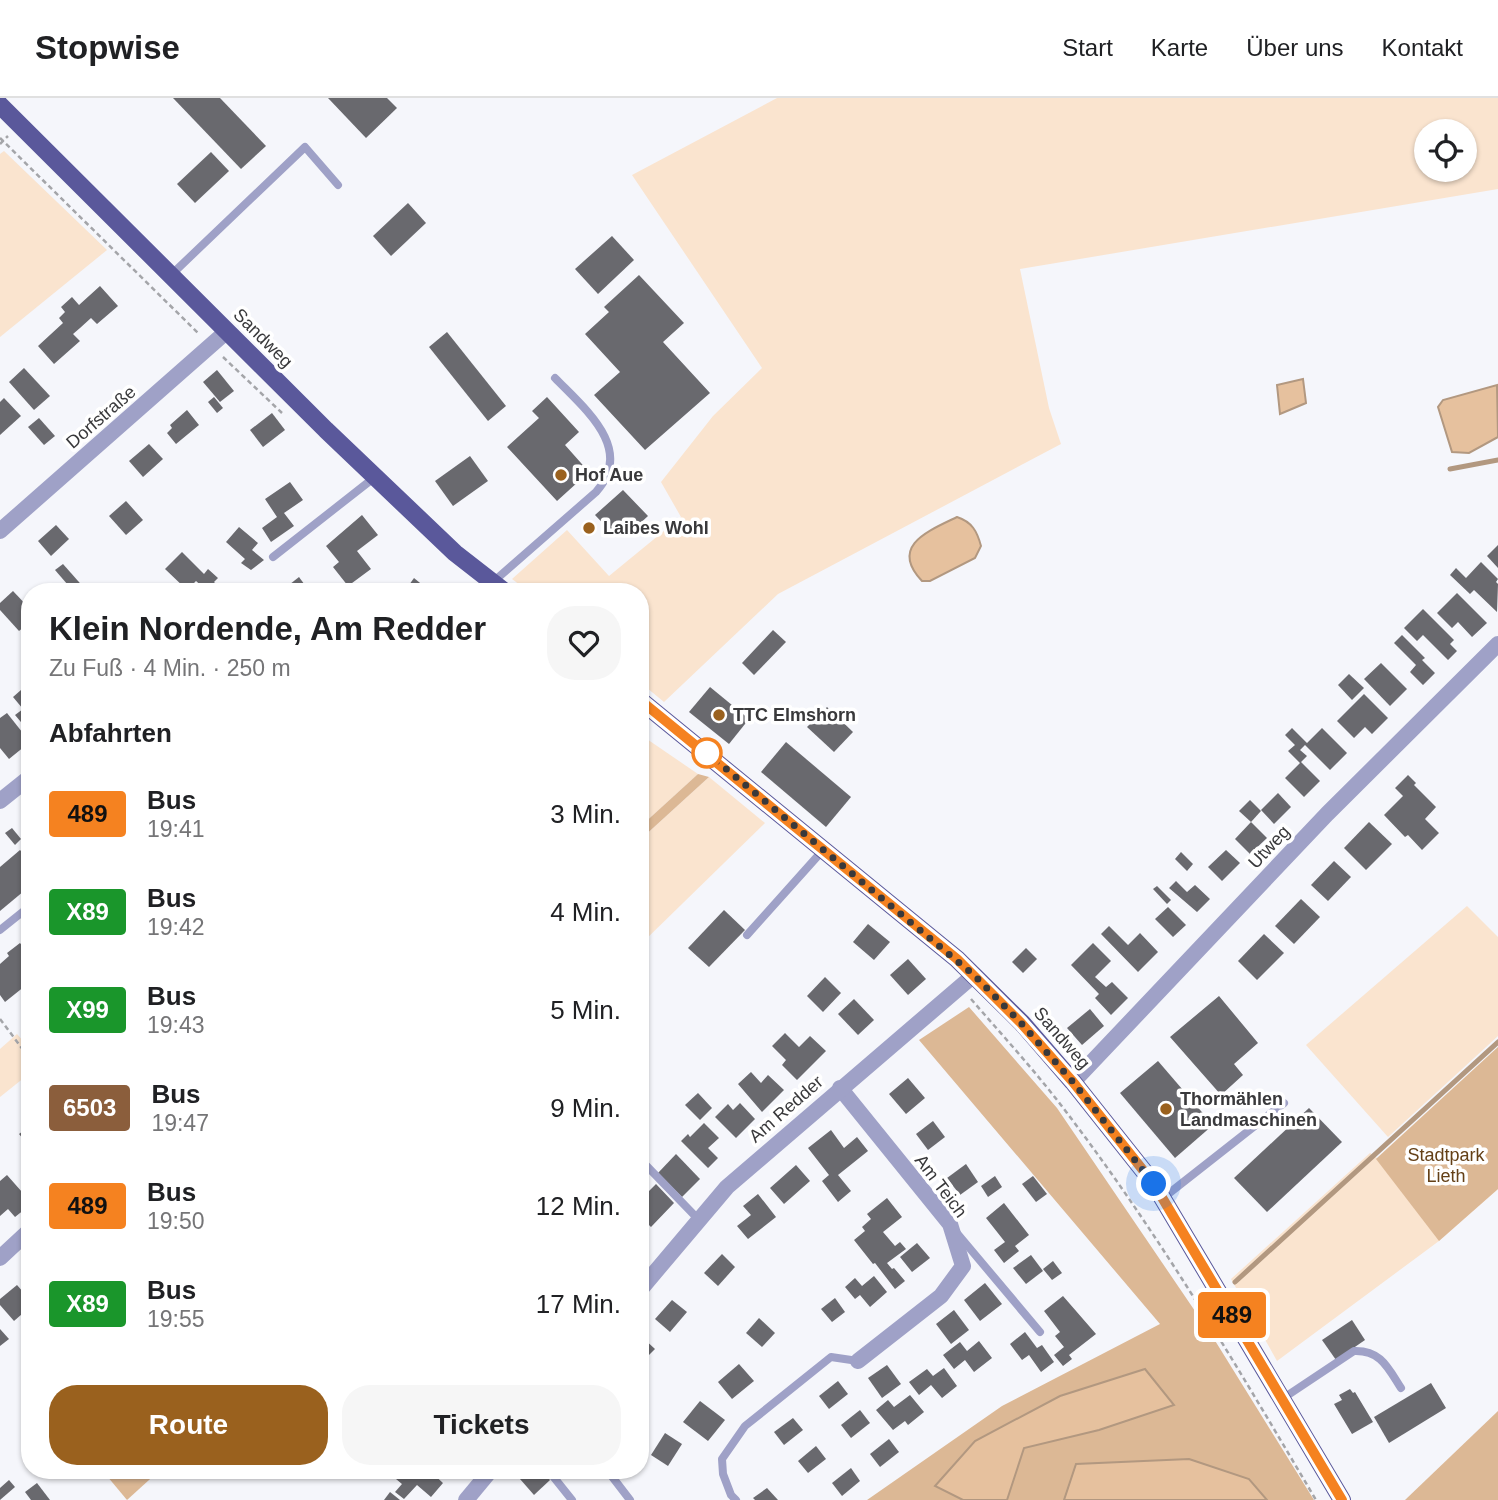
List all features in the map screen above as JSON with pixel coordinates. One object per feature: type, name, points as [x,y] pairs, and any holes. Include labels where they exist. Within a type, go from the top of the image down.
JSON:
[{"type":"main road","name":"Sandweg","points":[[0,105],[375,477],[455,553],[494,583]]},
{"type":"main road","name":"Sandweg","points":[[649,707],[974,975],[1073,1082],[1163,1198],[1342,1500]]},
{"type":"street","name":"Dorfstraße","points":[[0,531],[226,332]]},
{"type":"street","name":"Utweg","points":[[1073,1082],[1327,814],[1498,644]]},
{"type":"street","points":[[0,801],[21,784]]},
{"type":"street","name":"Am Redder","points":[[649,1279],[727,1187],[974,975]]},
{"type":"street","name":"Am Teich","points":[[840,1088],[950,1224],[963,1266],[941,1296],[858,1361]]},
{"type":"street","points":[[0,1258],[21,1238]]},
{"type":"street","points":[[466,1500],[484,1479]]},
{"type":"lane","points":[[171,275],[304,147],[338,185]]},
{"type":"lane","points":[[503,583],[596,492],[605,482],[608,473],[608,441],[586,410],[555,378]]},
{"type":"lane","points":[[273,557],[375,477]]},
{"type":"lane","points":[[747,935],[824,849]]},
{"type":"lane","points":[[0,930],[21,913]]},
{"type":"lane","points":[[1163,1198],[1284,1103]]},
{"type":"lane","points":[[649,1169],[699,1220]]},
{"type":"lane","points":[[950,1224],[1040,1332]]},
{"type":"lane","points":[[1282,1399],[1354,1351],[1367,1351],[1384,1362],[1401,1388]]},
{"type":"lane","points":[[736,1500],[723,1474],[722,1459],[745,1426],[831,1357],[858,1361]]},
{"type":"lane","points":[[555,1479],[572,1500]]},
{"type":"lane","points":[[614,1479],[630,1500]]},
{"type":"path","points":[[0,138],[285,415]]},
{"type":"path","points":[[961,988],[1066,1112],[1140,1215],[1218,1335],[1316,1500]]},
{"type":"path","points":[[0,1019],[21,1047]]},
{"type":"green space","points":[[777,98],[1498,98],[1498,189],[1020,269],[1049,408],[1061,444],[778,594],[664,702],[649,690],[649,583],[517,583],[512,579],[567,530],[609,576],[681,517],[661,482],[713,416],[762,368],[632,175]]},
{"type":"green space","points":[[4,151],[107,250],[0,337],[0,154]]},
{"type":"green space","points":[[649,740],[698,774],[649,819]]},
{"type":"green space","points":[[698,774],[709,777],[649,832],[649,819]]},
{"type":"green space","points":[[709,777],[765,823],[649,936],[649,832]]},
{"type":"green space","points":[[1467,906],[1498,937],[1498,1036],[1388,1137],[1306,1045]]},
{"type":"green space","points":[[969,1007],[1057,1108],[1214,1339],[1314,1500],[1267,1500],[1249,1479],[1188,1459],[1076,1464],[1064,1500],[1007,1500],[1024,1448],[1099,1430],[1174,1405],[1145,1369],[935,1486],[963,1500],[867,1500],[1002,1406],[1160,1324],[919,1040]]},
{"type":"green space","points":[[17,1034],[21,1039],[21,1080],[0,1097],[0,1049]]},
{"type":"green space","points":[[1498,1047],[1498,1189],[1439,1241],[1277,1361],[1231,1279],[1370,1153],[1377,1158]]},
{"type":"green space","name":"Stadtpark Lieth","points":[[1498,1047],[1498,1189],[1439,1241],[1376,1159]]},
{"type":"green space","points":[[1498,1411],[1498,1500],[1405,1500]]},
{"type":"green space","points":[[110,1479],[150,1479],[127,1500]]},
{"type":"shaded area","points":[[1303,379],[1306,403],[1280,414],[1277,385]]},
{"type":"shaded area","points":[[1497,385],[1498,437],[1469,453],[1452,452],[1438,407],[1443,400]]},
{"type":"shaded area","points":[[957,517],[970,524],[978,536],[981,546],[975,558],[930,581],[922,581],[909,558],[911,549],[924,534]]},
{"type":"shaded area","points":[[1145,1369],[1174,1405],[1099,1430],[1024,1448],[1007,1500],[963,1500],[935,1486],[975,1441],[1060,1396]]},
{"type":"shaded area","points":[[1189,1459],[1249,1479],[1267,1500],[1064,1500],[1076,1464]]},
{"type":"building","points":[[173,98],[220,98],[266,146],[241,169]]},
{"type":"building","points":[[328,98],[387,98],[397,108],[366,138]]},
{"type":"building","points":[[211,152],[229,171],[195,203],[177,184]]},
{"type":"building","points":[[408,203],[426,223],[391,256],[373,236]]},
{"type":"building","points":[[612,236],[634,260],[598,294],[575,269]]},
{"type":"building","points":[[639,275],[684,323],[663,342],[710,393],[645,450],[594,395],[620,372],[585,334],[609,312],[604,307]]},
{"type":"building","points":[[100,286],[118,306],[97,324],[91,318],[73,334],[80,341],[54,364],[38,346],[63,323],[59,318],[65,312],[61,307],[72,297],[79,305]]},
{"type":"building","points":[[447,332],[506,406],[488,421],[429,347]]},
{"type":"building","points":[[24,368],[50,396],[34,410],[9,382]]},
{"type":"building","points":[[217,370],[234,391],[220,402],[203,382]]},
{"type":"building","points":[[214,397],[223,408],[217,413],[208,402]]},
{"type":"building","points":[[547,397],[579,432],[565,445],[589,472],[557,501],[507,447],[539,418],[532,411]]},
{"type":"building","points":[[4,398],[21,416],[0,435],[0,402]]},
{"type":"building","points":[[187,410],[199,425],[176,444],[167,433],[172,428],[170,425]]},
{"type":"building","points":[[272,413],[285,430],[263,447],[250,430]]},
{"type":"building","points":[[39,418],[55,436],[44,445],[28,427]]},
{"type":"building","points":[[149,444],[163,459],[143,477],[129,461]]},
{"type":"building","points":[[470,456],[488,481],[453,506],[435,481]]},
{"type":"building","points":[[290,482],[303,500],[284,513],[294,526],[271,542],[262,528],[277,517],[265,499]]},
{"type":"building","points":[[623,490],[648,516],[635,528],[630,522],[615,536],[595,515]]},
{"type":"building","points":[[126,501],[143,520],[126,535],[109,516]]},
{"type":"building","points":[[362,515],[378,535],[357,551],[371,569],[352,583],[346,583],[333,567],[339,562],[326,546]]},
{"type":"building","points":[[56,525],[69,539],[51,556],[38,541]]},
{"type":"building","points":[[239,527],[258,543],[252,550],[264,560],[251,570],[241,563],[245,559],[226,542]]},
{"type":"building","points":[[1498,545],[1498,568],[1487,556]]},
{"type":"building","points":[[182,552],[204,574],[208,569],[218,578],[215,583],[180,583],[165,569]]},
{"type":"building","points":[[1481,562],[1498,579],[1497,612],[1474,590],[1470,594],[1450,575],[1456,568],[1466,578]]},
{"type":"building","points":[[63,564],[80,583],[66,583],[55,570]]},
{"type":"building","points":[[299,577],[303,583],[291,583]]},
{"type":"building","points":[[13,591],[21,599],[19,631],[0,610],[0,603]]},
{"type":"building","points":[[1457,593],[1487,623],[1472,637],[1458,622],[1452,628],[1437,613]]},
{"type":"building","points":[[1423,609],[1454,640],[1450,644],[1457,651],[1448,660],[1423,635],[1417,641],[1404,628]]},
{"type":"building","points":[[773,630],[786,642],[754,675],[742,663]]},
{"type":"building","points":[[1402,635],[1425,658],[1422,660],[1435,673],[1423,685],[1410,672],[1416,665],[1394,643]]},
{"type":"building","points":[[1381,663],[1407,689],[1390,706],[1364,679]]},
{"type":"building","points":[[1349,674],[1364,688],[1352,700],[1338,685]]},
{"type":"building","name":"TTC Elmshorn","points":[[710,687],[749,719],[729,744],[689,712]]},
{"type":"building","points":[[21,690],[21,707],[13,697]]},
{"type":"building","points":[[1364,694],[1388,718],[1372,734],[1365,727],[1354,738],[1337,721]]},
{"type":"building","points":[[827,707],[853,732],[834,752],[807,727]]},
{"type":"building","points":[[21,710],[21,722],[15,715]]},
{"type":"building","points":[[7,713],[21,731],[21,749],[9,759],[0,748],[0,718]]},
{"type":"building","points":[[1292,728],[1307,743],[1322,728],[1347,753],[1330,770],[1305,745],[1300,750],[1307,756],[1301,762],[1320,781],[1304,797],[1285,778],[1300,763],[1288,751],[1295,745],[1285,735]]},
{"type":"building","points":[[786,742],[851,797],[826,827],[761,772]]},
{"type":"building","points":[[1408,775],[1436,807],[1425,819],[1439,833],[1422,850],[1384,815],[1403,796],[1395,788]]},
{"type":"building","points":[[1278,793],[1291,807],[1274,824],[1261,810]]},
{"type":"building","points":[[1250,800],[1261,811],[1251,822],[1239,811]]},
{"type":"building","points":[[1251,822],[1267,838],[1250,854],[1235,839]]},
{"type":"building","points":[[1369,822],[1392,844],[1366,870],[1344,848]]},
{"type":"building","points":[[12,828],[21,839],[15,845],[5,833]]},
{"type":"building","points":[[1226,850],[1240,863],[1222,881],[1208,867]]},
{"type":"building","points":[[21,851],[21,894],[0,911],[0,867]]},
{"type":"building","points":[[1181,852],[1193,864],[1187,871],[1175,859]]},
{"type":"building","points":[[1334,861],[1351,877],[1328,901],[1311,885]]},
{"type":"building","points":[[1176,881],[1187,892],[1195,885],[1210,899],[1197,912],[1169,888]]},
{"type":"building","points":[[1157,886],[1171,900],[1167,904],[1153,889]]},
{"type":"building","points":[[1301,899],[1320,917],[1294,944],[1275,926]]},
{"type":"building","points":[[1168,907],[1186,925],[1173,937],[1155,919]]},
{"type":"building","points":[[724,910],[745,930],[709,967],[688,948]]},
{"type":"building","points":[[868,924],[890,942],[874,960],[853,942]]},
{"type":"building","points":[[1109,926],[1128,945],[1140,933],[1158,952],[1138,972],[1101,934]]},
{"type":"building","points":[[1264,934],[1284,953],[1257,980],[1238,961]]},
{"type":"building","points":[[1093,943],[1111,961],[1095,977],[1106,987],[1112,982],[1128,998],[1111,1015],[1095,998],[1099,994],[1071,965]]},
{"type":"building","points":[[21,944],[21,989],[5,1002],[0,995],[0,964],[9,956],[7,953]]},
{"type":"building","points":[[1026,948],[1037,959],[1023,973],[1012,962]]},
{"type":"building","points":[[908,959],[926,979],[908,995],[890,975]]},
{"type":"building","points":[[825,977],[841,993],[823,1012],[807,996]]},
{"type":"building","points":[[1219,996],[1258,1043],[1234,1064],[1243,1075],[1221,1095],[1170,1037]]},
{"type":"building","points":[[854,999],[874,1020],[858,1035],[838,1014]]},
{"type":"building","points":[[1090,1009],[1104,1026],[1082,1045],[1067,1028]]},
{"type":"building","points":[[785,1033],[799,1047],[810,1036],[826,1051],[797,1080],[782,1065],[786,1060],[772,1046]]},
{"type":"building","name":"Thormählen Landmaschinen","points":[[1158,1061],[1213,1125],[1175,1158],[1120,1093]]},
{"type":"building","points":[[751,1072],[761,1083],[768,1075],[784,1090],[762,1112],[738,1084]]},
{"type":"building","points":[[908,1078],[925,1098],[906,1114],[889,1094]]},
{"type":"building","points":[[698,1093],[712,1108],[700,1120],[685,1105]]},
{"type":"building","points":[[740,1103],[755,1119],[736,1138],[715,1117],[728,1104],[733,1110]]},
{"type":"building","points":[[1309,1108],[1342,1142],[1267,1212],[1234,1178]]},
{"type":"building","points":[[933,1121],[945,1137],[928,1150],[916,1134]]},
{"type":"building","points":[[704,1123],[719,1138],[708,1148],[718,1158],[708,1168],[681,1141],[688,1134],[690,1137]]},
{"type":"building","points":[[831,1130],[844,1148],[857,1137],[868,1151],[838,1175],[851,1191],[838,1202],[822,1181],[829,1175],[808,1148]]},
{"type":"building","points":[[676,1154],[700,1179],[682,1197],[658,1173]]},
{"type":"building","points":[[966,1164],[978,1182],[960,1195],[947,1178]]},
{"type":"building","points":[[796,1165],[810,1181],[784,1204],[770,1188]]},
{"type":"building","points":[[7,1175],[21,1191],[21,1212],[15,1217],[8,1209],[0,1216],[0,1181]]},
{"type":"building","points":[[995,1176],[1002,1187],[988,1197],[981,1186]]},
{"type":"building","points":[[1033,1176],[1047,1194],[1036,1202],[1022,1184]]},
{"type":"building","points":[[656,1184],[674,1203],[651,1227],[649,1225],[649,1191]]},
{"type":"building","points":[[758,1194],[776,1217],[748,1239],[737,1226],[751,1215],[743,1206]]},
{"type":"building","points":[[887,1198],[902,1217],[883,1232],[895,1246],[900,1242],[906,1249],[887,1263],[905,1281],[895,1289],[854,1240],[865,1231],[862,1227],[871,1219],[867,1214]]},
{"type":"building","points":[[1004,1203],[1029,1235],[1015,1246],[1019,1251],[1004,1263],[994,1250],[1005,1242],[986,1218]]},
{"type":"building","points":[[917,1243],[930,1258],[912,1272],[900,1257]]},
{"type":"building","points":[[722,1254],[735,1267],[718,1286],[704,1273]]},
{"type":"building","points":[[1031,1255],[1043,1271],[1026,1284],[1013,1268]]},
{"type":"building","points":[[1053,1261],[1062,1273],[1052,1280],[1043,1269]]},
{"type":"building","points":[[874,1276],[887,1292],[870,1307],[860,1295],[855,1299],[845,1287],[855,1278],[862,1286]]},
{"type":"building","points":[[985,1283],[1002,1304],[980,1321],[964,1300]]},
{"type":"building","points":[[17,1285],[21,1290],[21,1315],[14,1321],[0,1305],[0,1299]]},
{"type":"building","points":[[1063,1296],[1096,1334],[1069,1355],[1072,1359],[1063,1366],[1054,1355],[1064,1347],[1055,1336],[1060,1332],[1044,1311]]},
{"type":"building","points":[[835,1298],[845,1312],[832,1322],[821,1309]]},
{"type":"building","points":[[672,1300],[687,1312],[670,1332],[655,1319]]},
{"type":"building","points":[[954,1310],[969,1330],[951,1344],[936,1324]]},
{"type":"building","points":[[759,1318],[775,1333],[762,1347],[746,1333]]},
{"type":"building","points":[[1352,1320],[1365,1340],[1336,1360],[1322,1340]]},
{"type":"building","points":[[0,1329],[9,1339],[0,1346]]},
{"type":"building","points":[[1025,1332],[1037,1348],[1042,1345],[1054,1362],[1041,1372],[1029,1355],[1022,1360],[1010,1344]]},
{"type":"building","points":[[979,1341],[992,1358],[974,1372],[965,1360],[954,1369],[943,1355],[960,1342],[967,1351]]},
{"type":"building","points":[[649,1343],[655,1349],[649,1355]]},
{"type":"building","points":[[739,1364],[754,1381],[732,1399],[718,1382]]},
{"type":"building","points":[[887,1365],[901,1384],[882,1398],[868,1378]]},
{"type":"building","points":[[944,1368],[957,1386],[942,1398],[931,1385],[919,1395],[909,1382],[927,1369],[933,1376]]},
{"type":"building","points":[[838,1381],[848,1394],[829,1409],[819,1396]]},
{"type":"building","points":[[1431,1383],[1446,1408],[1389,1443],[1374,1417]]},
{"type":"building","points":[[1350,1389],[1355,1392],[1373,1422],[1352,1434],[1334,1404],[1342,1400],[1339,1395]]},
{"type":"building","points":[[910,1395],[924,1412],[908,1425],[905,1421],[893,1430],[876,1410],[888,1400],[894,1407]]},
{"type":"building","points":[[700,1401],[725,1420],[708,1441],[683,1422]]},
{"type":"building","points":[[860,1410],[870,1423],[851,1438],[841,1425]]},
{"type":"building","points":[[793,1418],[803,1430],[784,1445],[774,1432]]},
{"type":"building","points":[[665,1433],[682,1444],[668,1466],[651,1455]]},
{"type":"building","points":[[889,1439],[899,1452],[880,1467],[870,1454]]},
{"type":"building","points":[[816,1446],[826,1459],[808,1473],[798,1461]]},
{"type":"building","points":[[851,1468],[860,1481],[842,1496],[832,1483]]},
{"type":"building","points":[[396,1479],[439,1479],[443,1483],[431,1497],[417,1485],[404,1499],[395,1492],[402,1484]]},
{"type":"building","points":[[520,1479],[549,1479],[550,1480],[534,1495]]},
{"type":"building","points":[[9,1480],[15,1487],[0,1500],[0,1488]]},
{"type":"building","points":[[37,1483],[50,1500],[31,1500],[25,1492]]},
{"type":"building","points":[[767,1488],[778,1500],[753,1498]]},
{"type":"building","points":[[390,1492],[400,1500],[384,1500]]},
{"type":"waterway","points":[[1450,469],[1498,460]]},
{"type":"waterway","points":[[1235,1282],[1498,1042]]},
{"type":"bus line","name":"489","points":[[649,707],[957,959],[1021,1023],[1073,1082],[1154,1184],[1342,1500]]},
{"type":"place","name":"Hof Aue","points":[[561,475]]},
{"type":"place","name":"Laibes Wohl","points":[[589,528]]},
{"type":"place","name":"TTC Elmshorn","points":[[719,715]]},
{"type":"place","name":"Thormählen Landmaschinen","points":[[1166,1109]]},
{"type":"route","points":[[707,753],[974,975],[1073,1082],[1154,1184]]}]
